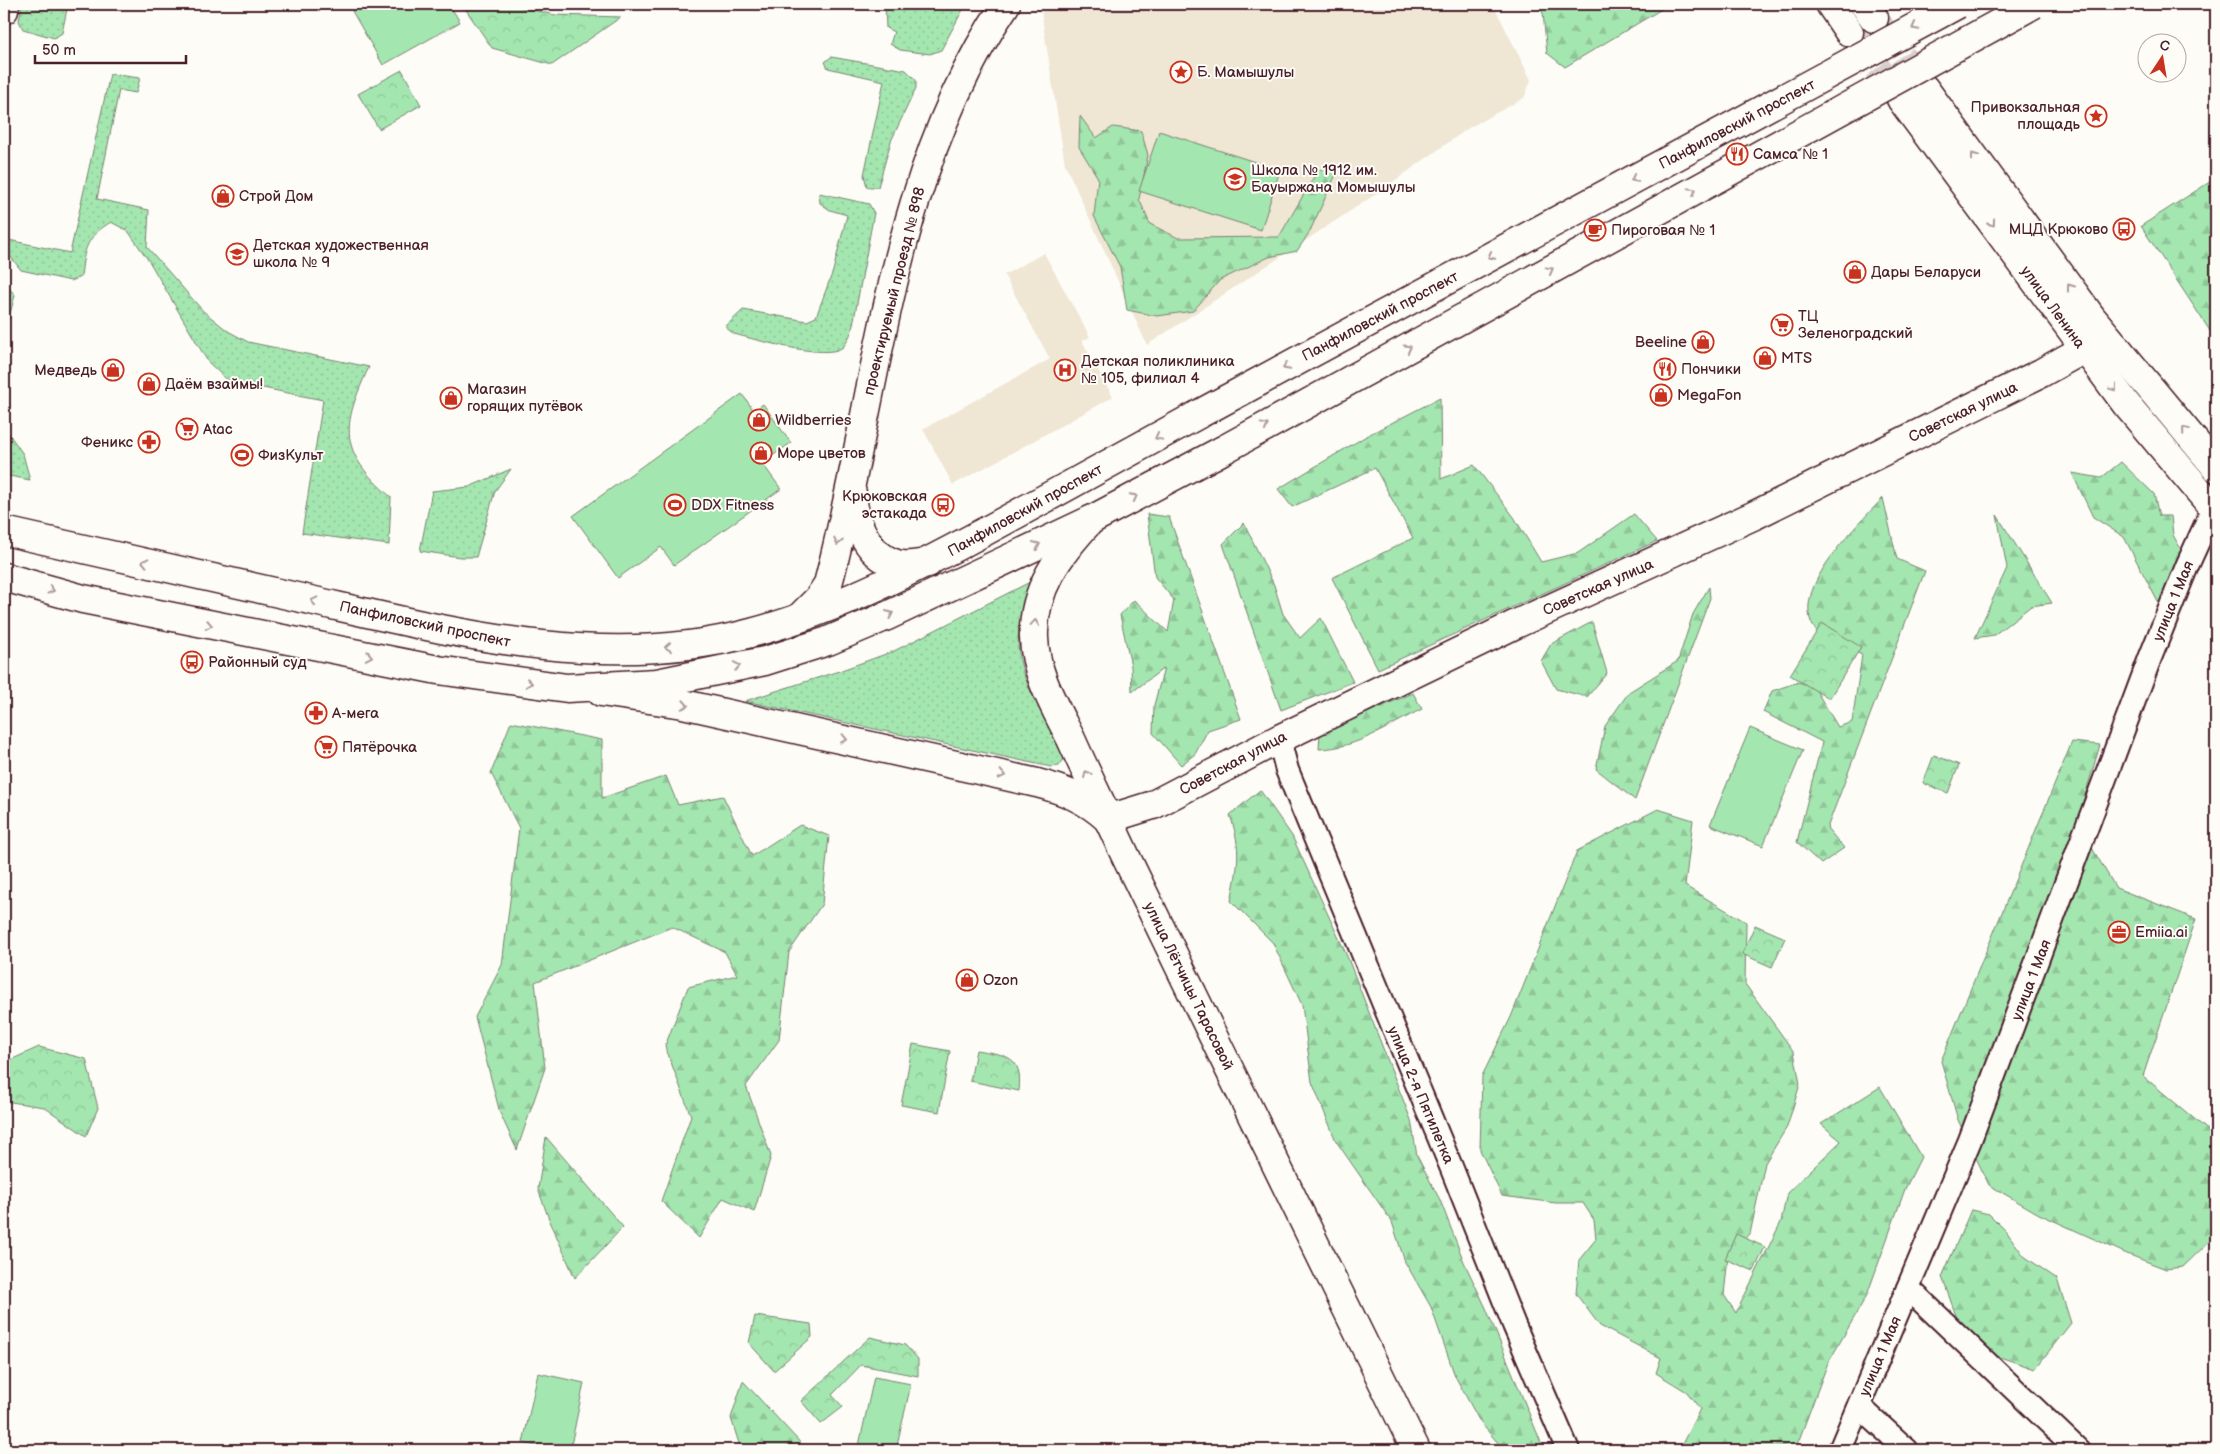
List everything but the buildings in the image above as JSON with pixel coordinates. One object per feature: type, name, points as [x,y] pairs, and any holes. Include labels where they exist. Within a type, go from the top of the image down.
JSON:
[{"type":"main road","points":[[4,10],[5,4]]},
{"type":"main road","name":"проектируемый проезд № 898","points":[[799,618],[818,599],[828,584],[913,204],[959,85],[989,30],[1006,4]]},
{"type":"main road","points":[[1830,4],[1849,32]]},
{"type":"main road","name":"Панфиловский проспект","points":[[4,531],[469,636],[510,642],[571,648],[666,648],[751,633],[799,618],[928,563],[1201,413],[1958,4]]},
{"type":"main road","points":[[1091,520],[1223,450],[2034,4]]},
{"type":"main road","name":"улица Ленина","points":[[2215,507],[2126,404],[2084,349],[1912,93],[2092,318],[2216,468]]},
{"type":"main road","points":[[2084,349],[2090,335],[2092,318]]},
{"type":"main road","name":"Советская улица","points":[[1108,818],[1153,805],[1279,738],[1516,624],[1755,515],[2041,373],[2084,349]]},
{"type":"main road","name":"проектируемый проезд № 898","points":[[851,477],[854,510],[862,532],[874,550],[887,560],[902,565],[928,563]]},
{"type":"main road","name":"Панфиловский проспект","points":[[4,577],[83,599],[255,634],[438,670],[567,688],[657,683],[765,661],[828,640],[886,616],[1091,520]]},
{"type":"main road","name":"улица Лётчицы Тарасовой","points":[[1091,520],[1074,538],[1050,570],[1039,598],[1034,621],[1036,660],[1046,688],[1108,818],[1416,1450]]},
{"type":"main road","points":[[567,688],[683,704],[1037,783],[1078,797],[1093,805],[1108,818]]},
{"type":"street","name":"улица 1 Мая","points":[[1840,1450],[1974,1131],[2150,658],[2187,566],[2215,507]]},
{"type":"street","name":"улица 2-я Пятилетка","points":[[1279,738],[1286,770],[1452,1169],[1514,1325],[1568,1450]]},
{"type":"street","points":[[1908,1288],[2078,1450]]},
{"type":"street","points":[[1859,1406],[1908,1450]]},
{"type":"shaded area","name":"Школа № 1912 им. Бауыржана Момышулы","points":[[1040,4],[1493,4],[1531,80],[1524,98],[1470,127],[1376,194],[1147,345],[1065,164]]},
{"type":"shaded area","name":"Детская поликлиника № 105, филиал 4","points":[[1044,253],[1090,337],[1082,341],[1113,397],[953,485],[923,429],[1050,359],[1004,275]]},
{"type":"green space","points":[[22,4],[68,4],[62,33],[54,38],[23,29],[19,21]]},
{"type":"green space","points":[[365,4],[449,4],[460,22],[383,65],[352,11]]},
{"type":"green space","points":[[462,4],[507,4],[555,15],[621,17],[552,65],[492,48]]},
{"type":"green space","points":[[885,4],[966,4],[941,50],[930,54],[900,50],[890,44],[894,32],[886,28]]},
{"type":"green space","points":[[1535,4],[1670,4],[1565,67],[1547,53],[1543,13]]},
{"type":"green space","points":[[831,57],[906,70],[916,80],[916,88],[891,141],[878,187],[867,187],[864,175],[884,81],[828,68],[825,62]]},
{"type":"green space","points":[[402,70],[421,105],[379,129],[358,94]]},
{"type":"green space","points":[[110,74],[140,78],[136,93],[119,90],[97,199],[149,210],[147,247],[203,311],[228,331],[248,342],[369,367],[353,406],[350,437],[353,451],[361,466],[391,497],[389,545],[302,533],[323,400],[228,381],[208,362],[149,261],[128,231],[111,222],[96,233],[85,251],[81,277],[71,281],[21,270],[4,248],[4,239],[70,253]]},
{"type":"green space","points":[[1080,116],[1096,138],[1113,127],[1141,131],[1148,155],[1139,199],[1150,224],[1178,238],[1279,237],[1318,170],[1339,168],[1309,233],[1297,251],[1269,257],[1220,280],[1193,311],[1157,316],[1127,310],[1120,267],[1094,216],[1098,178],[1079,147]]},
{"type":"green space","points":[[1159,131],[1280,170],[1261,230],[1139,191]]},
{"type":"green space","points":[[2216,178],[2216,340],[2141,226]]},
{"type":"green space","points":[[819,193],[869,204],[874,213],[852,330],[846,343],[835,351],[822,352],[790,348],[734,334],[725,327],[743,310],[807,321],[816,317],[833,271],[847,215],[830,210],[820,203]]},
{"type":"green space","points":[[4,282],[15,295],[4,337]]},
{"type":"green space","points":[[742,394],[754,411],[763,404],[791,443],[762,463],[781,489],[674,565],[661,547],[618,578],[573,516]]},
{"type":"green space","points":[[1440,398],[1441,479],[1474,465],[1514,517],[1541,562],[1578,553],[1634,514],[1657,541],[1378,669],[1332,578],[1413,538],[1375,468],[1292,507],[1278,489],[1368,435]]},
{"type":"green space","points":[[4,427],[23,454],[30,480],[4,475]]},
{"type":"green space","points":[[2121,462],[2154,494],[2159,516],[2171,516],[2173,535],[2182,551],[2159,604],[2124,537],[2093,517],[2072,473],[2101,478]]},
{"type":"green space","points":[[511,469],[495,491],[476,557],[460,557],[420,551],[432,491],[469,487]]},
{"type":"green space","points":[[1883,498],[1897,559],[1925,571],[1827,828],[1844,848],[1821,864],[1797,842],[1822,742],[1763,712],[1772,691],[1798,682],[1814,687],[1838,727],[1852,722],[1862,655],[1820,635],[1810,619],[1809,601],[1816,582],[1827,562],[1857,525]]},
{"type":"green space","points":[[1147,514],[1169,517],[1241,719],[1208,730],[1195,754],[1181,765],[1153,733],[1154,705],[1164,668],[1132,692],[1131,666],[1120,615],[1134,600],[1168,632],[1174,600],[1155,577]]},
{"type":"green space","points":[[1997,515],[2052,603],[2031,606],[1994,635],[1975,638],[2007,568]]},
{"type":"green space","points":[[1244,523],[1274,585],[1283,614],[1300,638],[1321,618],[1353,682],[1281,710],[1223,544]]},
{"type":"green space","points":[[1030,582],[1022,609],[1019,652],[1029,688],[1064,750],[1064,759],[1059,766],[1051,767],[745,701],[894,651]]},
{"type":"green space","points":[[1709,587],[1710,598],[1635,800],[1596,769],[1605,726],[1629,692],[1678,661],[1693,614]]},
{"type":"green space","points":[[1592,622],[1607,673],[1587,697],[1556,689],[1541,661],[1551,644]]},
{"type":"green space","points":[[1822,623],[1861,647],[1829,699],[1790,675]]},
{"type":"green space","points":[[1413,693],[1422,709],[1360,740],[1347,745],[1319,749],[1320,733]]},
{"type":"green space","points":[[511,722],[602,740],[602,798],[666,776],[678,805],[723,796],[752,856],[800,825],[829,836],[822,904],[789,952],[779,1040],[746,1086],[771,1156],[754,1212],[723,1198],[699,1238],[661,1201],[691,1116],[665,1046],[688,987],[737,975],[725,952],[672,927],[535,982],[545,1068],[517,1150],[500,1113],[475,1017],[502,965],[519,828],[491,773]]},
{"type":"green space","points":[[1750,728],[1803,750],[1763,846],[1710,825]]},
{"type":"green space","points":[[2072,742],[2100,745],[2083,802],[2089,843],[2116,888],[2196,919],[2143,1076],[2216,1137],[2216,1235],[2183,1267],[2166,1269],[2127,1254],[2039,1214],[1989,1185],[1958,1120],[1941,1061]]},
{"type":"green space","points":[[1934,755],[1959,765],[1948,793],[1923,783]]},
{"type":"green space","points":[[1260,790],[1292,836],[1347,956],[1411,1120],[1417,1156],[1440,1200],[1464,1262],[1486,1308],[1544,1450],[1504,1450],[1480,1422],[1455,1376],[1431,1307],[1405,1262],[1392,1222],[1336,1141],[1312,1082],[1302,1005],[1273,943],[1231,901],[1238,858],[1234,827],[1230,815]]},
{"type":"green space","points":[[1658,809],[1693,820],[1685,886],[1746,922],[1745,984],[1794,1052],[1800,1084],[1787,1127],[1765,1163],[1750,1234],[1728,1257],[1724,1295],[1736,1313],[1781,1222],[1787,1193],[1841,1141],[1821,1124],[1880,1087],[1921,1157],[1905,1189],[1867,1295],[1827,1365],[1799,1440],[1793,1450],[1679,1450],[1700,1409],[1687,1392],[1656,1373],[1661,1358],[1600,1326],[1576,1294],[1579,1260],[1596,1239],[1594,1220],[1583,1203],[1556,1203],[1502,1196],[1480,1150],[1482,1076],[1511,1017],[1577,851]]},
{"type":"green space","points":[[1755,925],[1785,938],[1772,967],[1742,954]]},
{"type":"green space","points":[[913,1044],[950,1051],[939,1112],[901,1105]]},
{"type":"green space","points":[[39,1047],[86,1059],[98,1108],[86,1136],[44,1107],[4,1101],[4,1063]]},
{"type":"green space","points":[[976,1050],[996,1053],[1010,1059],[1018,1070],[1020,1079],[1019,1091],[970,1081]]},
{"type":"green space","points":[[546,1137],[623,1227],[575,1278],[538,1189]]},
{"type":"green space","points":[[1971,1210],[1989,1214],[2006,1231],[2024,1256],[2057,1279],[2071,1323],[2035,1369],[1991,1354],[1962,1332],[1942,1277]]},
{"type":"green space","points":[[1736,1234],[1765,1247],[1754,1271],[1725,1259]]},
{"type":"green space","points":[[755,1316],[811,1324],[812,1337],[774,1371],[749,1343]]},
{"type":"green space","points":[[870,1337],[905,1345],[918,1359],[918,1376],[861,1365],[832,1395],[843,1407],[821,1424],[801,1401]]},
{"type":"green space","points":[[538,1373],[584,1383],[570,1450],[555,1450],[523,1443]]},
{"type":"green space","points":[[874,1377],[911,1384],[896,1450],[858,1450]]},
{"type":"green space","points":[[743,1381],[807,1450],[741,1450],[731,1418]]},
{"type":"tunnel","points":[[1877,22],[1924,88]]},
{"type":"tunnel","points":[[1851,35],[1901,99]]},
{"type":"place","name":"Б. Мамышулы","points":[[1181,72]]},
{"type":"place","name":"Привокзальная площадь","points":[[2096,116]]},
{"type":"place","name":"Самса № 1","points":[[1737,154]]},
{"type":"place","name":"Школа № 1912 им. Бауыржана Момышулы","points":[[1235,179]]},
{"type":"place","name":"Строй Дом","points":[[223,196]]},
{"type":"place","name":"МЦД Крюково","points":[[2124,229]]},
{"type":"place","name":"Пироговая № 1","points":[[1595,230]]},
{"type":"place","name":"Детская художественная школа № 9","points":[[237,254]]},
{"type":"place","name":"Дары Беларуси","points":[[1855,272]]},
{"type":"place","name":"ТЦ Зеленоградский","points":[[1782,325]]},
{"type":"place","name":"Beeline","points":[[1703,342]]},
{"type":"place","name":"MTS","points":[[1765,358]]},
{"type":"place","name":"Пончики","points":[[1665,369]]},
{"type":"place","name":"Медведь","points":[[113,370]]},
{"type":"place","name":"Детская поликлиника № 105, филиал 4","points":[[1065,370]]},
{"type":"place","name":"Даём взаймы!","points":[[149,384]]},
{"type":"place","name":"MegaFon","points":[[1661,395]]},
{"type":"place","name":"Магазин горящих путёвок","points":[[451,398]]},
{"type":"place","name":"Wildberries","points":[[759,420]]},
{"type":"place","name":"Atac","points":[[187,429]]},
{"type":"place","name":"Феникс","points":[[149,442]]},
{"type":"place","name":"Море цветов","points":[[761,453]]},
{"type":"place","name":"ФизКульт","points":[[242,455]]},
{"type":"place","name":"DDX Fitness","points":[[675,505]]},
{"type":"place","name":"Крюковская эстакада","points":[[943,505]]},
{"type":"place","name":"Районный суд","points":[[192,662]]},
{"type":"place","name":"А-мега","points":[[316,713]]},
{"type":"place","name":"Пятёрочка","points":[[326,747]]},
{"type":"place","name":"Emiia.ai","points":[[2119,932]]},
{"type":"place","name":"Ozon","points":[[967,980]]}]
